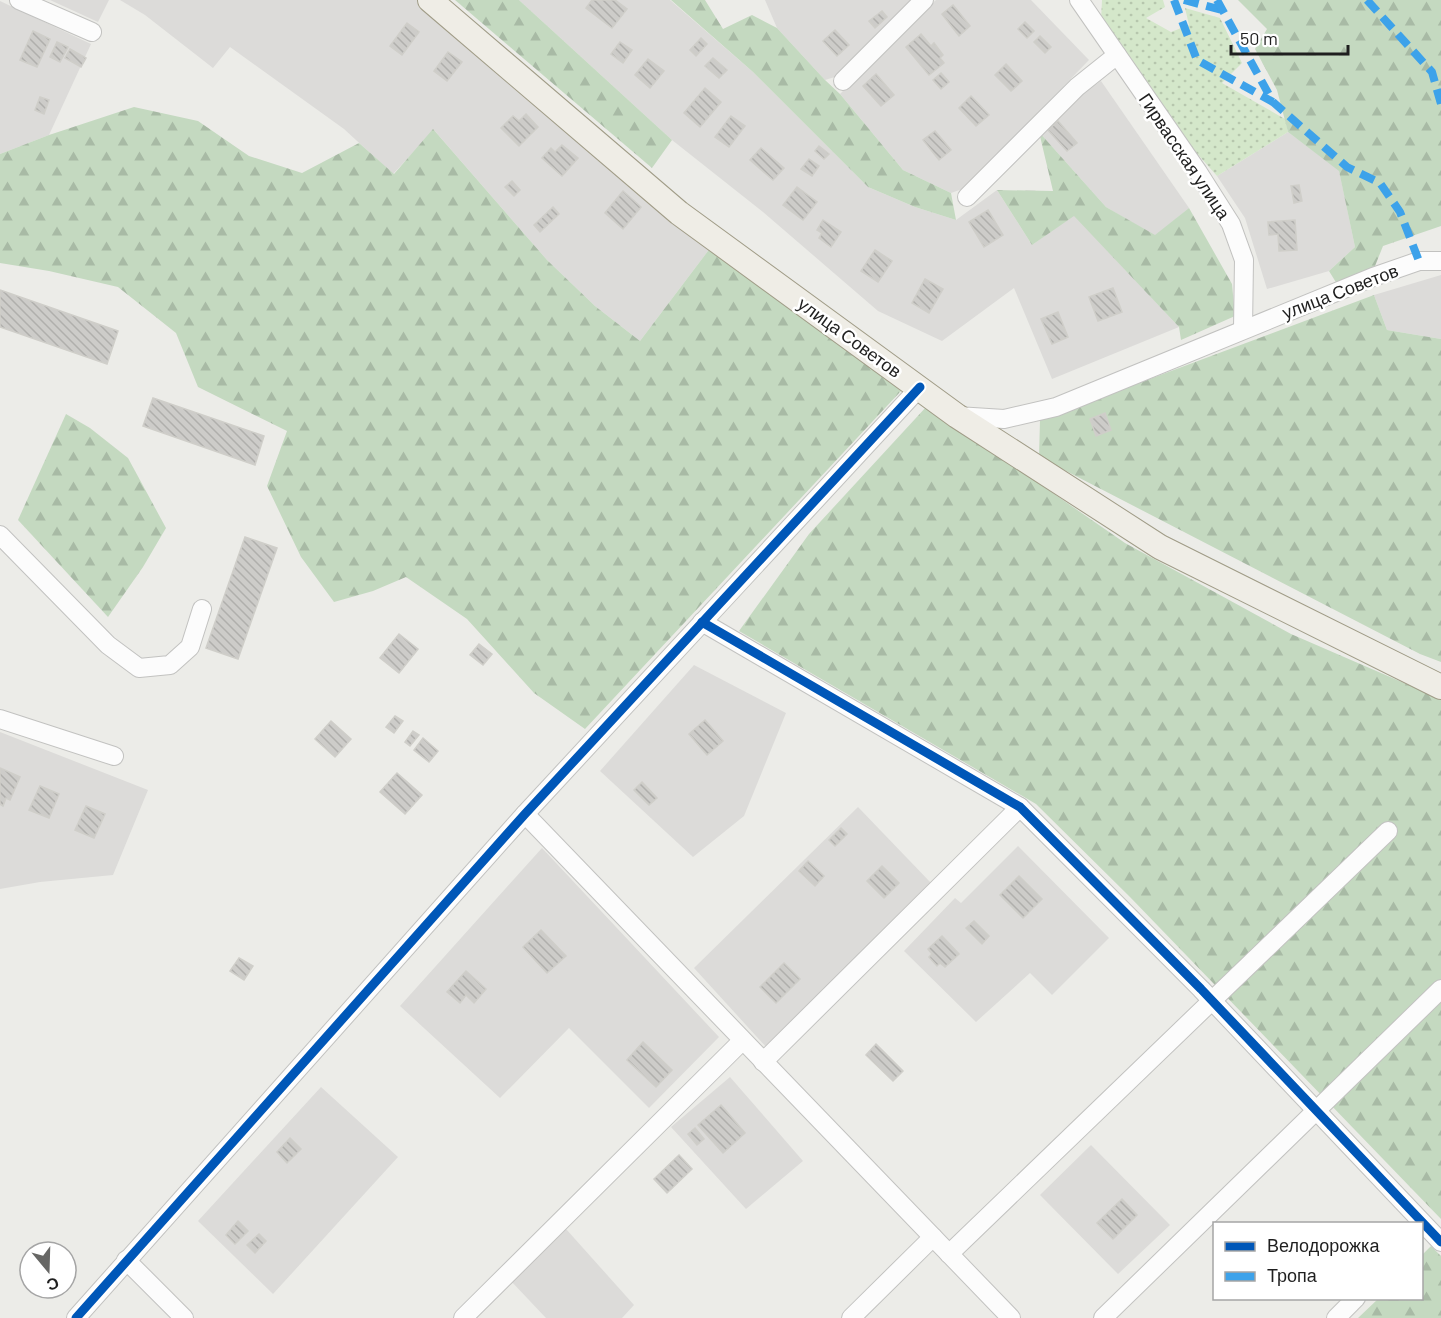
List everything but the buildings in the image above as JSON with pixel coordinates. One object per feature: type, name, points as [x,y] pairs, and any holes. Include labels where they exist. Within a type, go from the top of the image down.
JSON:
[{"type":"main road","name":"улица Советов","points":[[430,0],[679,213],[957,416]]},
{"type":"main road","points":[[957,416],[1160,547],[1441,687]]},
{"type":"street","points":[[19,0],[92,32]]},
{"type":"street","points":[[843,81],[924,0]]},
{"type":"street","name":"Гирвасская улица","points":[[1079,0],[1198,172],[1231,225],[1244,260],[1243,329]]},
{"type":"street","points":[[967,197],[1077,87],[1117,56]]},
{"type":"street","name":"улица Советов","points":[[957,416],[1004,419],[1056,406],[1243,329],[1419,261],[1441,261]]},
{"type":"street","points":[[76,1318],[525,814],[920,387]]},
{"type":"street","points":[[0,535],[108,645],[139,668],[170,665],[190,648],[202,609]]},
{"type":"street","points":[[702,622],[1020,807],[1212,1000],[1316,1110],[1416,1222]]},
{"type":"street","points":[[0,719],[114,756]]},
{"type":"street","points":[[763,1062],[1020,807]]},
{"type":"street","points":[[525,814],[1011,1318]]},
{"type":"street","points":[[949,1254],[1388,831]]},
{"type":"street","points":[[1103,1318],[1441,989]]},
{"type":"street","points":[[463,1318],[742,1041]]},
{"type":"street","points":[[1425,1232],[1441,1242]]},
{"type":"street","points":[[850,1318],[933,1237]]},
{"type":"street","points":[[126,1260],[184,1318]]},
{"type":"street","points":[[1336,1318],[1355,1300]]},
{"type":"shaded area","points":[[50,0],[109,0],[98,22]]},
{"type":"shaded area","points":[[120,0],[417,0],[665,212],[711,247],[640,341],[595,306],[547,260],[434,130],[393,174],[344,129],[230,47],[213,68],[145,15]]},
{"type":"shaded area","points":[[519,0],[670,0],[753,72],[868,187],[915,207],[956,220],[997,190],[1032,245],[1074,215],[1179,327],[1052,379],[1014,288],[942,341],[878,311],[763,212],[672,140]]},
{"type":"shaded area","points":[[765,0],[914,0],[838,76],[825,80],[777,28]]},
{"type":"shaded area","points":[[936,0],[1031,0],[1089,60],[965,188],[951,193],[903,170],[840,94]]},
{"type":"shaded area","points":[[0,1],[91,44],[49,135],[0,154]]},
{"type":"shaded area","points":[[1101,81],[1189,208],[1155,236],[1106,207],[1039,132],[1074,100]]},
{"type":"shaded area","points":[[1288,132],[1339,170],[1355,247],[1329,271],[1267,289],[1245,218],[1217,176]]},
{"type":"shaded area","points":[[1441,275],[1441,339],[1387,330],[1374,295]]},
{"type":"shaded area","points":[[694,665],[786,713],[744,816],[693,857],[600,771]]},
{"type":"shaded area","points":[[0,732],[148,790],[113,875],[40,882],[0,889]]},
{"type":"shaded area","points":[[858,807],[932,884],[767,1048],[694,968]]},
{"type":"shaded area","points":[[1018,846],[1109,938],[1052,995],[1030,973],[976,1022],[904,951],[955,898],[961,903]]},
{"type":"shaded area","points":[[542,848],[719,1037],[649,1108],[569,1028],[500,1098],[400,1006]]},
{"type":"shaded area","points":[[730,1077],[803,1161],[746,1209],[671,1127]]},
{"type":"shaded area","points":[[321,1087],[398,1157],[273,1294],[198,1221]]},
{"type":"shaded area","points":[[1091,1145],[1170,1225],[1118,1274],[1040,1195]]},
{"type":"shaded area","points":[[566,1229],[634,1305],[622,1318],[546,1318],[511,1281]]},
{"type":"green space","points":[[455,0],[519,0],[672,140],[652,168]]},
{"type":"green space","points":[[671,0],[705,0],[723,29],[752,15],[777,28],[840,94],[903,170],[951,193],[956,220],[915,207],[868,187],[753,72]]},
{"type":"green space","points":[[1102,0],[1163,0],[1165,7],[1146,18],[1171,32],[1189,25],[1185,8],[1220,18],[1242,63],[1222,83],[1285,119],[1288,132],[1217,176],[1163,115],[1101,21]]},
{"type":"green space","points":[[1238,0],[1441,0],[1441,226],[1383,246],[1375,266],[1337,284],[1329,271],[1355,247],[1339,171],[1288,132],[1277,90],[1255,49],[1267,29]]},
{"type":"green space","points":[[134,107],[198,121],[249,156],[302,173],[359,143],[394,174],[433,129],[547,260],[595,306],[640,341],[711,247],[901,391],[585,729],[534,693],[467,619],[406,577],[373,591],[334,602],[301,557],[267,486],[287,431],[198,387],[176,333],[118,287],[49,271],[0,263],[0,154]]},
{"type":"green space","points":[[1039,132],[1106,207],[1155,235],[1189,208],[1232,284],[1235,316],[1181,340],[1179,327],[1074,216],[1032,245],[997,190],[1053,191]]},
{"type":"green space","points":[[1374,295],[1387,330],[1441,339],[1441,662],[1420,654],[1039,457],[1040,420]]},
{"type":"green space","points":[[927,406],[1125,543],[1291,634],[1441,699],[1441,1219],[1130,897],[1036,804],[739,631],[809,534]]},
{"type":"green space","points":[[66,414],[90,428],[128,458],[166,528],[143,567],[108,617],[18,520]]},
{"type":"green space","points":[[1431,1246],[1441,1256],[1441,1318],[1358,1318],[1377,1300],[1423,1300],[1423,1254]]},
{"type":"marked path","points":[[1174,0],[1197,60],[1273,102]]},
{"type":"marked path","points":[[1184,0],[1222,10]]},
{"type":"marked path","points":[[1217,0],[1273,102],[1347,167],[1380,183],[1400,212],[1419,261]]},
{"type":"marked path","points":[[1367,0],[1432,72],[1441,104]]},
{"type":"cycle path","points":[[76,1318],[525,814],[920,387]]},
{"type":"cycle path","points":[[702,622],[1020,807],[1201,989],[1422,1222]]},
{"type":"cycle path","points":[[1423,1223],[1441,1242]]}]
